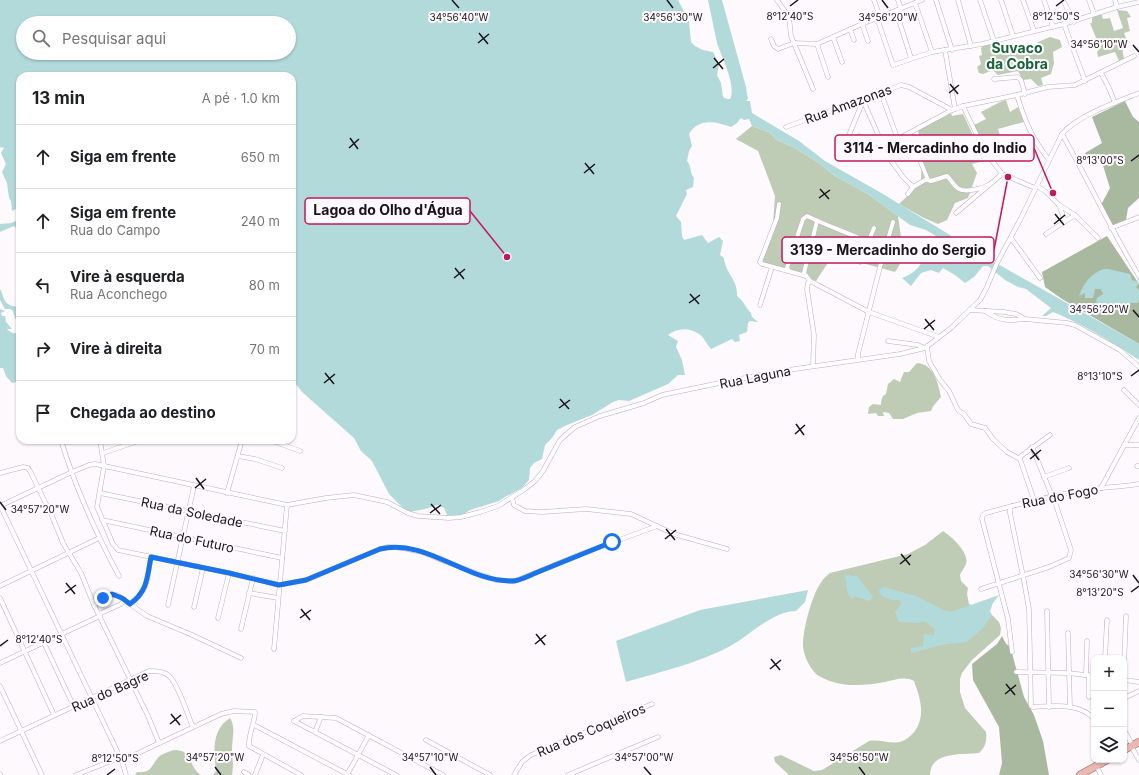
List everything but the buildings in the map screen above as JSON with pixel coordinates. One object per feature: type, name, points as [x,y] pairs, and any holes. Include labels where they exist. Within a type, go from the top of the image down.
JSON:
[{"type":"main road","points":[[1080,775],[1102,763]]},
{"type":"street","points":[[777,0],[788,18],[790,32],[813,89]]},
{"type":"street","points":[[874,0],[893,65],[932,52],[971,46],[1074,22],[1094,14],[1139,2]]},
{"type":"street","points":[[898,0],[898,10],[911,58]]},
{"type":"street","points":[[936,0],[952,50]]},
{"type":"street","points":[[958,0],[971,46]]},
{"type":"street","points":[[980,0],[994,41]]},
{"type":"street","points":[[1001,0],[1013,36]]},
{"type":"street","points":[[1023,0],[1034,32]]},
{"type":"street","points":[[1044,0],[1053,27]]},
{"type":"street","points":[[1089,0],[1094,14]]},
{"type":"street","points":[[1115,0],[1117,7]]},
{"type":"street","points":[[771,39],[774,46],[778,48],[794,43],[817,44],[919,1],[932,52]]},
{"type":"street","points":[[1064,2],[1074,22]]},
{"type":"street","points":[[788,18],[805,13]]},
{"type":"street","points":[[862,24],[868,41]]},
{"type":"street","points":[[1064,24],[1085,81]]},
{"type":"street","points":[[850,29],[854,40]]},
{"type":"street","points":[[833,37],[842,62]]},
{"type":"street","points":[[817,44],[828,77]]},
{"type":"street","points":[[945,50],[954,110]]},
{"type":"street","points":[[859,136],[883,147],[963,106],[1018,96],[1048,87],[1075,85],[1134,56]]},
{"type":"street","points":[[1101,73],[1115,103]]},
{"type":"street","points":[[994,79],[1018,76],[1021,80],[1025,94]]},
{"type":"street","name":"Rua Amazonas","points":[[786,127],[863,100],[897,86],[905,85],[954,110]]},
{"type":"street","points":[[881,93],[898,140]]},
{"type":"street","name":"Rua Laguna","points":[[287,505],[354,495],[387,502],[408,513],[418,516],[449,518],[461,517],[498,506],[512,498],[535,481],[548,463],[560,440],[568,433],[600,416],[662,396],[774,372],[900,354],[926,347],[951,328],[980,300],[987,288],[999,257],[1011,238],[1062,134],[1071,125],[1139,93]]},
{"type":"street","points":[[1018,96],[1024,120],[1035,140],[1049,160]]},
{"type":"street","points":[[863,100],[883,147],[894,166],[913,187]]},
{"type":"street","points":[[840,158],[863,100]]},
{"type":"street","points":[[963,106],[984,150],[1002,174],[1036,187],[1048,194],[1058,205],[1065,221]]},
{"type":"street","points":[[909,133],[927,179]]},
{"type":"street","points":[[1062,134],[1111,228],[1139,276]]},
{"type":"street","points":[[956,213],[1002,174]]},
{"type":"street","points":[[908,194],[913,187],[927,179],[931,181],[947,176],[962,190],[981,189],[990,184]]},
{"type":"street","points":[[779,204],[777,218],[760,262],[762,264],[806,276]]},
{"type":"street","points":[[1058,205],[1075,214],[1098,238]]},
{"type":"street","points":[[1046,234],[1075,214]]},
{"type":"street","points":[[789,271],[787,268],[803,219],[807,216],[868,242]]},
{"type":"street","points":[[1111,228],[1139,218]]},
{"type":"street","points":[[817,221],[805,270],[806,276],[810,281],[869,312],[939,337]]},
{"type":"street","points":[[858,360],[858,354],[893,222]]},
{"type":"street","points":[[860,262],[874,228]]},
{"type":"street","points":[[1011,238],[1040,278]]},
{"type":"street","points":[[760,304],[772,267]]},
{"type":"street","points":[[810,281],[807,289],[814,335],[812,366]]},
{"type":"street","points":[[970,310],[1010,312],[1025,319]]},
{"type":"street","points":[[984,311],[1002,320],[1011,321],[1025,319],[1067,323],[1081,328],[1120,350],[1139,367]]},
{"type":"street","points":[[888,341],[918,344],[926,347],[929,361],[940,380],[949,391],[958,410],[964,414],[971,424],[984,428],[1007,452],[1020,459],[1034,500]]},
{"type":"street","points":[[1124,390],[1139,405]]},
{"type":"street","points":[[1101,488],[1139,418]]},
{"type":"street","points":[[1020,459],[1021,456],[1032,447],[1050,435]]},
{"type":"street","points":[[62,444],[99,538],[119,576]]},
{"type":"street","points":[[101,444],[104,466],[97,507],[113,544],[118,550],[253,578],[279,585],[306,580],[388,547],[422,552],[496,580],[514,581],[657,526]]},
{"type":"street","points":[[103,453],[129,444]]},
{"type":"street","points":[[227,493],[241,444]]},
{"type":"street","points":[[281,444],[300,451]]},
{"type":"street","points":[[1124,445],[1139,445]]},
{"type":"street","points":[[981,589],[1060,563],[1068,559],[1070,556],[1071,550],[1053,496],[1032,447]]},
{"type":"street","points":[[238,456],[255,459],[282,468]]},
{"type":"street","points":[[126,775],[121,757],[0,506],[89,464],[287,505],[274,649]]},
{"type":"street","points":[[0,473],[23,467],[28,468],[52,516],[63,543],[81,573],[94,605],[148,716],[158,743]]},
{"type":"street","points":[[1044,477],[1069,468]]},
{"type":"street","name":"Rua do Fogo","points":[[999,583],[982,519],[986,512],[1053,496],[1101,488],[1139,484]]},
{"type":"street","points":[[168,605],[194,486]]},
{"type":"street","name":"Rua da Soledade","points":[[100,493],[285,531]]},
{"type":"street","points":[[512,498],[514,505],[525,511],[542,512],[586,508],[631,514],[674,534],[726,549]]},
{"type":"street","points":[[1012,506],[1010,513],[1023,576],[1029,619],[1031,706],[1070,707],[1091,713]]},
{"type":"street","name":"Rua do Futuro","points":[[102,520],[282,558]]},
{"type":"street","points":[[0,586],[99,538]]},
{"type":"street","points":[[130,604],[143,592],[151,557]]},
{"type":"street","points":[[194,607],[203,568]]},
{"type":"street","points":[[218,618],[229,573]]},
{"type":"street","points":[[241,629],[253,578]]},
{"type":"street","points":[[999,583],[1008,619],[1012,652]]},
{"type":"street","points":[[249,593],[278,598]]},
{"type":"street","points":[[94,605],[108,595],[117,595],[139,611],[155,620],[190,634],[241,658]]},
{"type":"street","points":[[0,598],[54,716]]},
{"type":"street","points":[[0,664],[121,604],[125,600]]},
{"type":"street","points":[[1047,611],[1049,707]]},
{"type":"street","points":[[1124,655],[1126,616]]},
{"type":"street","points":[[1105,655],[1107,620]]},
{"type":"street","points":[[1068,633],[1070,707]]},
{"type":"street","points":[[1087,641],[1089,698]]},
{"type":"street","points":[[44,643],[74,707]]},
{"type":"street","name":"Rua do Bagre","points":[[0,741],[149,671],[162,672],[170,677],[176,686],[193,727]]},
{"type":"street","points":[[1016,672],[1049,672],[1091,676]]},
{"type":"street","points":[[1127,680],[1139,682]]},
{"type":"street","points":[[0,686],[42,775]]},
{"type":"street","points":[[1127,697],[1139,691]]},
{"type":"street","name":"Rua dos Coqueiros","points":[[514,775],[522,762],[531,755],[652,704]]},
{"type":"street","points":[[76,775],[121,757],[132,756],[214,716],[227,712],[243,710],[255,712],[254,725],[248,744],[263,755],[301,775]]},
{"type":"street","points":[[396,775],[294,721],[303,716],[336,718],[443,775]]},
{"type":"street","points":[[315,732],[321,717]]},
{"type":"street","points":[[254,725],[348,775],[369,735]]},
{"type":"street","points":[[1127,734],[1134,745],[1139,760]]},
{"type":"street","points":[[568,775],[658,737]]},
{"type":"street","points":[[426,740],[490,775]]},
{"type":"street","points":[[255,775],[263,755]]},
{"type":"street","points":[[1096,766],[1101,775]]},
{"type":"street","points":[[244,772],[249,775]]},
{"type":"green space","points":[[1117,10],[1127,11],[1131,17],[1127,18],[1130,31],[1124,33],[1126,38],[1121,41],[1124,59],[1119,61],[1115,52],[1098,57],[1097,52],[1100,48],[1090,23],[1092,23],[1092,18],[1101,13],[1103,19],[1110,18],[1114,31],[1123,28]]},
{"type":"green space","points":[[1050,37],[1060,40],[1062,47],[1053,52],[1054,63],[1051,74],[1041,78],[1043,85],[1038,86],[1031,79],[1023,80],[1018,71],[998,75],[993,70],[983,74],[979,73],[977,67],[981,64],[979,56],[982,55],[981,48],[985,44],[995,42],[997,47],[1025,47],[1028,50],[1036,47],[1038,42]]},
{"type":"green space","points":[[1006,100],[1010,112],[1018,107],[1024,122],[998,129],[1000,135],[983,145],[974,125],[986,119],[981,112]]},
{"type":"green space","points":[[1125,101],[1133,117],[1139,122],[1139,198],[1128,208],[1126,220],[1112,226],[1101,205],[1110,188],[1100,156],[1089,163],[1085,153],[1102,143],[1092,117]]},
{"type":"green space","points":[[951,113],[952,116],[963,114],[985,161],[972,164],[977,173],[968,198],[955,203],[947,220],[938,224],[899,204],[921,183],[922,150],[918,130]]},
{"type":"green space","points":[[752,126],[769,132],[777,140],[793,147],[819,163],[835,176],[868,194],[898,216],[904,258],[895,272],[833,255],[816,281],[760,261],[773,224],[775,196],[758,151],[736,139]]},
{"type":"green space","points":[[1107,236],[1139,284],[1139,344],[1062,299],[1045,287],[1042,272]]},
{"type":"green space","points":[[917,363],[928,367],[937,380],[941,397],[931,411],[917,413],[903,419],[893,419],[889,413],[883,412],[884,416],[878,416],[876,413],[868,414],[869,407],[873,404],[881,405],[882,398],[886,394],[888,384],[894,379],[900,382],[904,372],[909,372]]},
{"type":"green space","points":[[943,531],[959,545],[965,555],[966,564],[960,575],[961,581],[968,588],[967,594],[969,604],[990,613],[999,622],[1001,628],[1000,635],[972,660],[962,673],[960,679],[960,692],[965,708],[986,732],[985,746],[979,753],[941,758],[931,767],[930,775],[789,775],[775,762],[774,757],[781,755],[814,771],[822,770],[869,741],[900,742],[908,738],[915,731],[920,719],[921,706],[914,681],[896,679],[885,682],[851,685],[835,683],[827,680],[816,674],[808,662],[803,649],[803,638],[806,621],[815,594],[822,581],[830,573],[908,554],[925,545]]},
{"type":"green space","points":[[1002,636],[1006,644],[1010,646],[1024,697],[1034,715],[1043,741],[1049,775],[999,775],[1002,763],[999,727],[973,680],[972,664],[997,644]]},
{"type":"green space","points":[[230,718],[233,725],[232,775],[213,775],[216,771],[215,742],[217,735],[224,723]]},
{"type":"green space","points":[[174,750],[185,753],[194,768],[201,775],[135,775],[137,772],[148,771],[160,756]]},
{"type":"water","points":[[0,0],[678,0],[689,21],[691,42],[703,50],[713,52],[719,64],[717,75],[721,83],[723,97],[730,99],[732,93],[730,79],[717,43],[708,0],[722,0],[746,87],[748,99],[746,101],[750,101],[752,113],[799,141],[825,161],[883,194],[989,259],[1139,344],[1139,360],[1097,333],[1053,312],[1046,316],[1042,316],[1051,308],[1026,289],[1018,287],[1005,280],[988,266],[983,266],[974,277],[965,283],[943,268],[939,273],[931,270],[921,273],[911,286],[902,278],[913,273],[920,266],[928,245],[940,250],[947,243],[926,230],[910,225],[868,194],[835,176],[819,163],[793,147],[777,140],[769,132],[752,126],[749,119],[744,120],[741,118],[731,127],[713,122],[702,123],[697,125],[689,134],[692,146],[689,151],[687,161],[690,165],[694,178],[693,187],[686,190],[687,194],[676,216],[681,222],[682,236],[684,240],[702,235],[708,243],[719,237],[723,241],[720,255],[724,258],[727,268],[734,280],[737,296],[751,313],[752,317],[758,322],[750,321],[748,323],[747,332],[739,335],[740,341],[735,342],[732,339],[711,349],[701,335],[691,330],[683,329],[668,335],[678,341],[676,347],[682,360],[685,375],[678,375],[668,384],[629,401],[619,400],[613,402],[592,415],[557,430],[545,445],[542,459],[534,463],[530,468],[529,480],[522,488],[499,501],[470,510],[458,516],[447,515],[444,508],[438,505],[409,512],[389,494],[372,461],[361,451],[354,438],[302,392],[296,384],[296,72],[16,72],[16,209],[12,211],[7,183],[2,172],[6,164],[1,153],[4,148],[0,147]]},
{"type":"water","points":[[16,221],[16,228],[14,226],[0,232],[0,224]]},
{"type":"water","points":[[1104,269],[1130,274],[1132,280],[1139,283],[1136,287],[1139,290],[1138,303],[1114,303],[1106,307],[1096,302],[1097,298],[1103,294],[1101,289],[1095,289],[1093,298],[1085,298],[1085,293],[1079,296],[1083,287],[1091,276]]},
{"type":"water","points":[[1,290],[7,303],[16,306],[16,319],[13,311],[10,309],[5,309],[0,300]]},
{"type":"water","points":[[0,309],[5,311],[1,313],[2,316],[5,316],[6,322],[12,329],[7,329],[10,332],[16,333],[16,382],[12,383],[6,376],[3,368],[0,368]]},
{"type":"water","points":[[844,575],[857,576],[873,597],[869,601],[855,596],[852,599],[847,589]]},
{"type":"water","points":[[884,587],[916,596],[943,610],[951,612],[999,595],[993,603],[990,611],[992,615],[983,628],[967,642],[941,645],[911,653],[911,648],[923,646],[924,634],[934,635],[935,629],[924,621],[918,623],[899,622],[895,612],[901,604],[900,600],[891,600],[882,596],[879,592],[880,589]]},
{"type":"water","points":[[808,590],[805,602],[796,611],[780,614],[725,649],[683,665],[626,682],[616,641],[700,610]]},
{"type":"waterway","points":[[1135,282],[1139,279]]},
{"type":"waterway","points":[[1088,315],[1099,303]]},
{"type":"place","name":"3139 - Mercadinho do Sergio","points":[[1008,177]]},
{"type":"place","name":"3114 - Mercadinho do Indio","points":[[1053,193]]},
{"type":"place","name":"Lagoa do Olho d'Água","points":[[507,257]]},
{"type":"district","name":"Suvaco da Cobra","points":[[1017,56]]},
{"type":"route","points":[[103,598],[112,594],[117,595],[130,604],[138,598],[144,589],[151,557],[279,585],[306,580],[388,547],[422,552],[496,580],[514,581],[612,542]]}]
